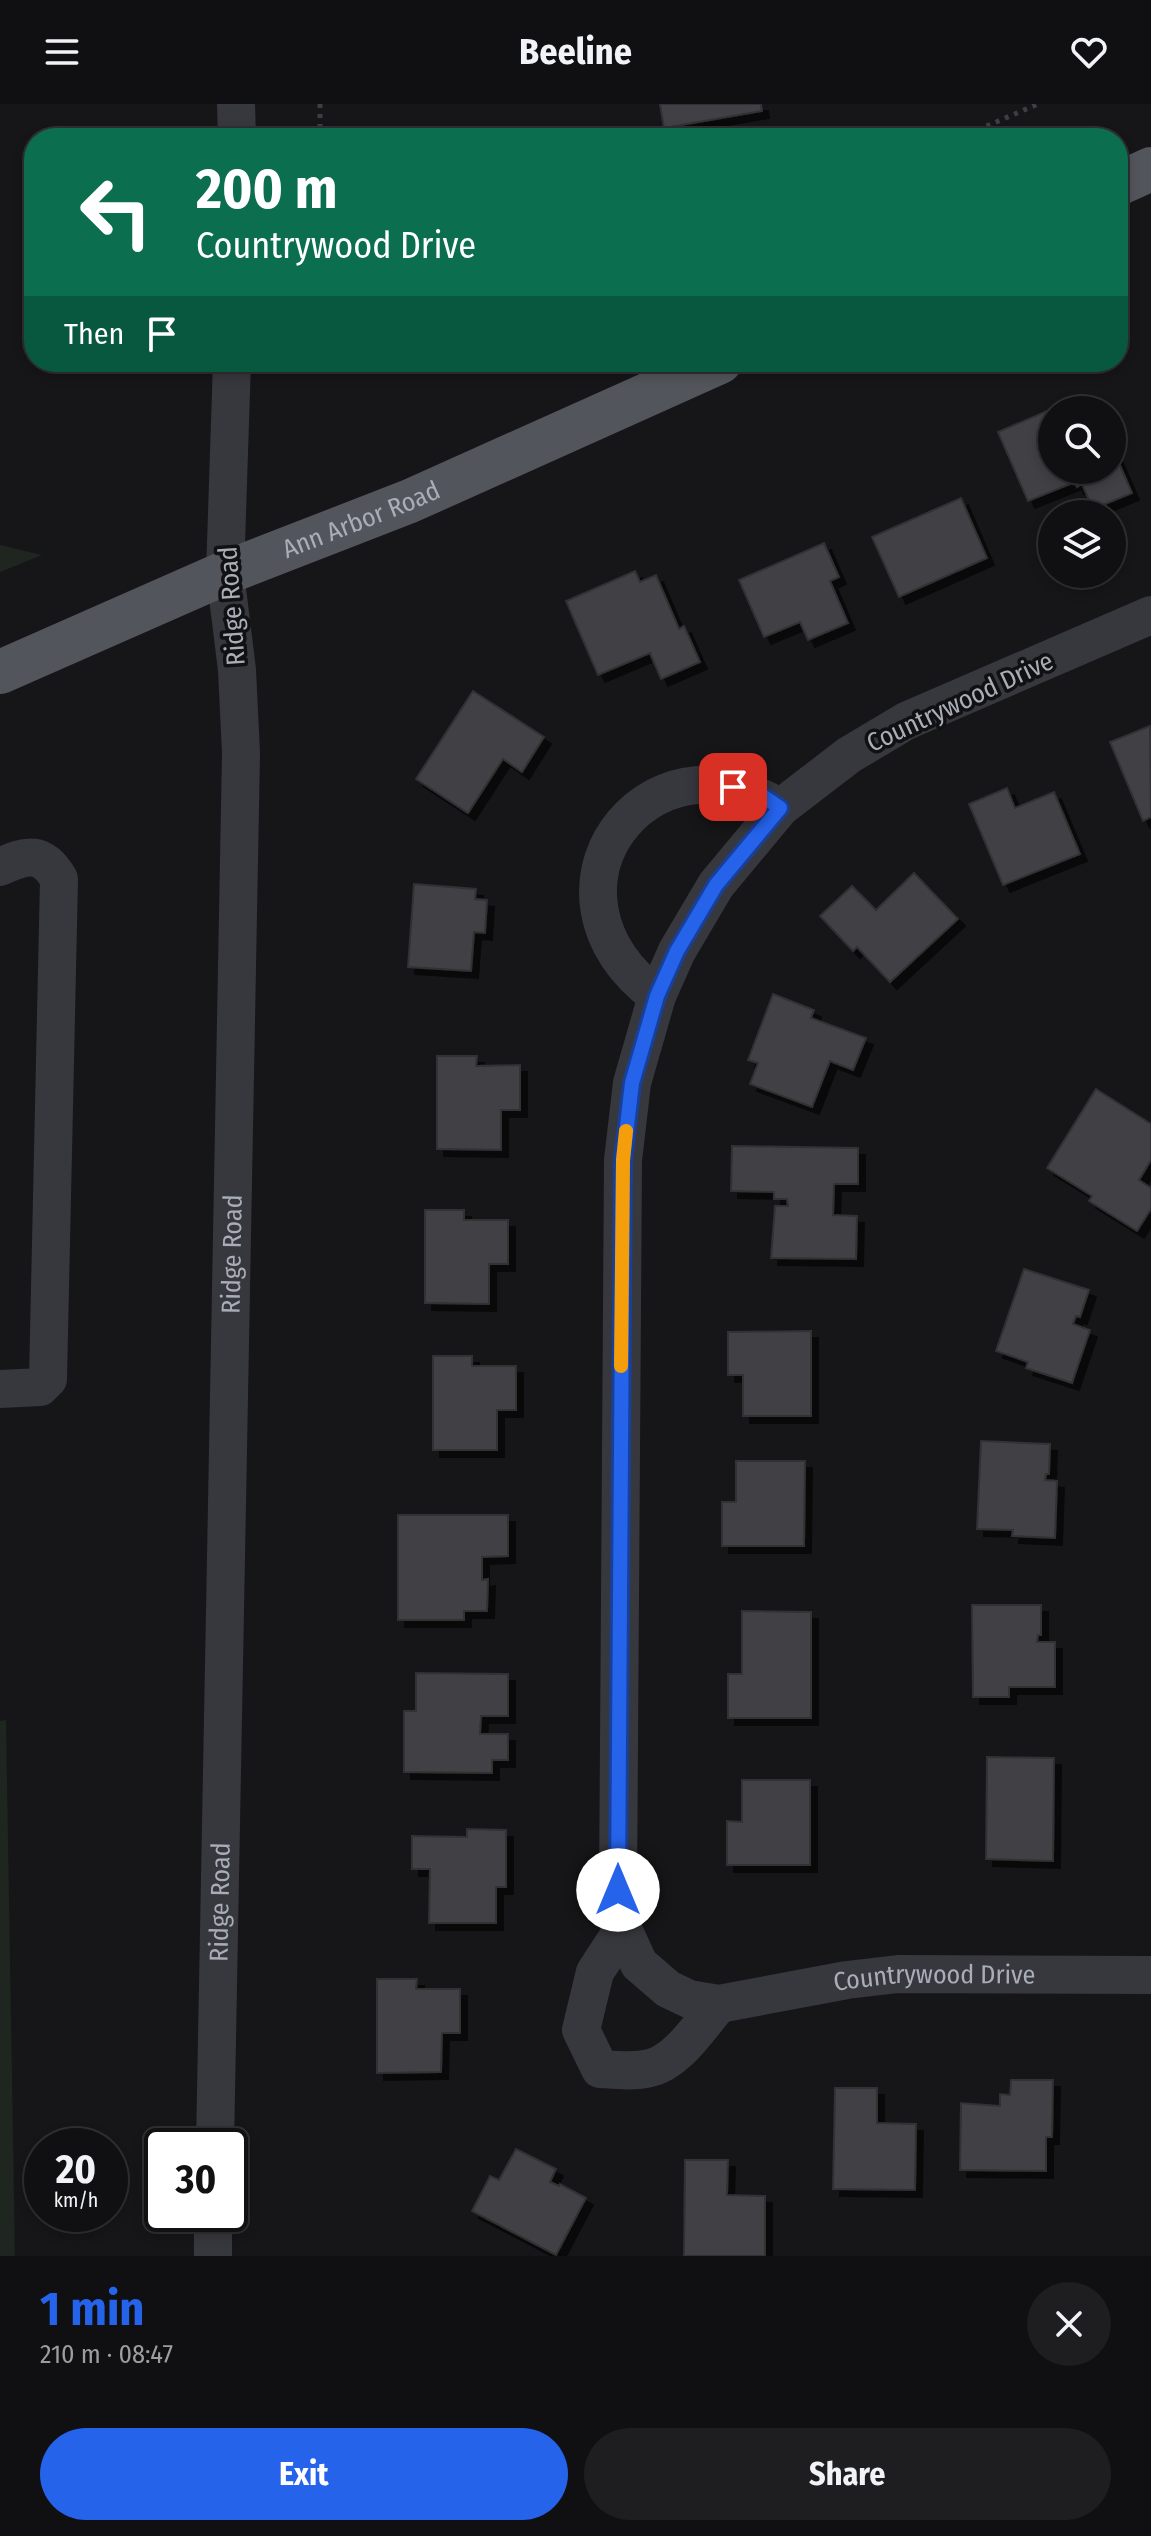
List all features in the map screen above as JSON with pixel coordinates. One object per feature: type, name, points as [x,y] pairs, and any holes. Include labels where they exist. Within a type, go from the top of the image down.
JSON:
[{"type":"main road","points":[[1128,179],[1151,169]]},
{"type":"main road","name":"Ann Arbor Road","points":[[0,672],[225,573],[410,501],[698,372]]},
{"type":"street","points":[[236,104],[237,128]]},
{"type":"street","name":"Ridge Road","points":[[215,2128],[241,753],[237,670],[225,573],[232,372]]},
{"type":"street","name":"Countrywood Drive","points":[[1151,615],[906,721],[849,755],[780,808],[716,885],[677,951],[657,996],[632,1083],[623,1160],[618,1877],[623,1929],[639,1964],[668,1989],[689,1999],[719,2004],[847,1980],[898,1974],[1151,1975]]},
{"type":"street","points":[[657,996],[634,978],[607,937],[598,912],[597,885],[602,859],[615,832],[655,797],[680,787],[707,784],[757,792],[780,808]]},
{"type":"street","points":[[0,867],[18,858],[38,858],[50,863],[59,879],[48,1379],[40,1387],[0,1389]]},
{"type":"street","points":[[623,1929],[595,1972],[581,2030],[600,2069],[630,2071],[653,2068],[674,2054],[719,2004]]},
{"type":"street","points":[[213,2232],[213,2256]]},
{"type":"path","points":[[320,104],[320,128]]},
{"type":"path","points":[[982,128],[1038,104]]},
{"type":"shaded area","points":[[0,545],[42,555],[0,572]]},
{"type":"shaded area","points":[[6,1720],[15,2256],[0,2256],[0,1721]]},
{"type":"building","points":[[660,104],[761,104],[762,111],[664,128]]},
{"type":"building","points":[[1038,415],[1038,484],[1070,484],[1028,501],[998,432]]},
{"type":"building","points":[[1126,479],[1132,493],[1115,500],[1089,500],[1082,484],[1126,484]]},
{"type":"building","points":[[961,498],[987,558],[899,597],[872,537]]},
{"type":"building","points":[[824,543],[839,577],[830,581],[848,623],[808,640],[800,622],[764,637],[739,580]]},
{"type":"building","points":[[635,571],[640,582],[656,575],[679,629],[684,626],[700,662],[661,679],[650,653],[598,675],[566,601]]},
{"type":"building","points":[[473,691],[544,737],[522,772],[503,759],[468,813],[416,779]]},
{"type":"building","points":[[1150,726],[1151,817],[1143,821],[1110,742]]},
{"type":"building","points":[[1007,788],[1015,808],[1054,792],[1080,854],[1003,885],[969,804]]},
{"type":"building","points":[[914,873],[958,919],[890,982],[857,947],[853,951],[820,916],[852,886],[876,910]]},
{"type":"building","points":[[414,884],[476,889],[475,899],[487,900],[485,933],[474,932],[471,971],[408,967]]},
{"type":"building","points":[[773,994],[814,1010],[811,1018],[866,1038],[853,1070],[830,1061],[812,1107],[750,1084],[758,1063],[748,1060]]},
{"type":"building","points":[[437,1056],[477,1056],[476,1066],[520,1065],[520,1110],[501,1110],[501,1150],[437,1149]]},
{"type":"building","points":[[1096,1089],[1151,1124],[1151,1160],[1139,1180],[1151,1188],[1151,1209],[1137,1231],[1089,1201],[1092,1196],[1047,1168]]},
{"type":"building","points":[[732,1146],[858,1148],[858,1184],[834,1184],[833,1215],[857,1216],[856,1259],[771,1258],[775,1206],[788,1206],[787,1199],[774,1199],[774,1192],[731,1191]]},
{"type":"building","points":[[425,1210],[464,1210],[464,1220],[508,1220],[508,1264],[489,1264],[489,1304],[425,1303]]},
{"type":"building","points":[[1024,1269],[1089,1290],[1080,1317],[1076,1316],[1073,1324],[1090,1330],[1072,1383],[1026,1368],[1028,1362],[996,1351]]},
{"type":"building","points":[[811,1331],[811,1416],[743,1416],[743,1375],[728,1375],[728,1332]]},
{"type":"building","points":[[433,1356],[472,1356],[472,1366],[516,1366],[516,1410],[497,1410],[497,1450],[433,1450]]},
{"type":"building","points":[[981,1441],[1050,1444],[1049,1474],[1046,1474],[1045,1480],[1057,1481],[1055,1538],[1012,1536],[1013,1530],[977,1529]]},
{"type":"building","points":[[736,1461],[805,1461],[804,1546],[722,1546],[722,1502],[736,1502]]},
{"type":"building","points":[[398,1515],[508,1515],[508,1556],[482,1557],[482,1580],[488,1579],[487,1611],[464,1611],[464,1620],[398,1620]]},
{"type":"building","points":[[972,1605],[1041,1605],[1041,1635],[1038,1635],[1037,1642],[1055,1642],[1055,1687],[1009,1687],[1009,1697],[973,1697]]},
{"type":"building","points":[[742,1611],[811,1612],[811,1718],[728,1718],[728,1674],[742,1674]]},
{"type":"building","points":[[416,1673],[508,1674],[508,1716],[481,1716],[480,1734],[508,1734],[508,1760],[492,1760],[492,1773],[404,1772],[404,1711],[416,1711]]},
{"type":"building","points":[[987,1757],[1054,1758],[1053,1861],[986,1859]]},
{"type":"building","points":[[742,1780],[810,1780],[810,1865],[727,1865],[727,1821],[742,1822]]},
{"type":"building","points":[[467,1829],[506,1830],[506,1887],[496,1887],[496,1923],[429,1923],[430,1869],[412,1869],[412,1836],[467,1837]]},
{"type":"building","points":[[377,1979],[417,1979],[416,1989],[460,1989],[460,2033],[442,2033],[441,2072],[377,2073]]},
{"type":"building","points":[[1011,2080],[1053,2080],[1052,2137],[1046,2137],[1046,2171],[960,2170],[961,2103],[1000,2106],[1000,2094],[1010,2095]]},
{"type":"building","points":[[835,2088],[877,2088],[877,2123],[916,2124],[915,2190],[833,2189]]},
{"type":"building","points":[[516,2149],[556,2169],[550,2182],[586,2198],[556,2255],[472,2211],[490,2176],[499,2180]]},
{"type":"building","points":[[685,2160],[728,2160],[727,2195],[765,2196],[765,2256],[684,2256]]},
{"type":"slow traffic","points":[[621,1366],[626,1131]]},
{"type":"route","points":[[618,1890],[623,1160],[632,1083],[657,996],[677,951],[716,885],[780,808],[757,792],[733,787]]}]
